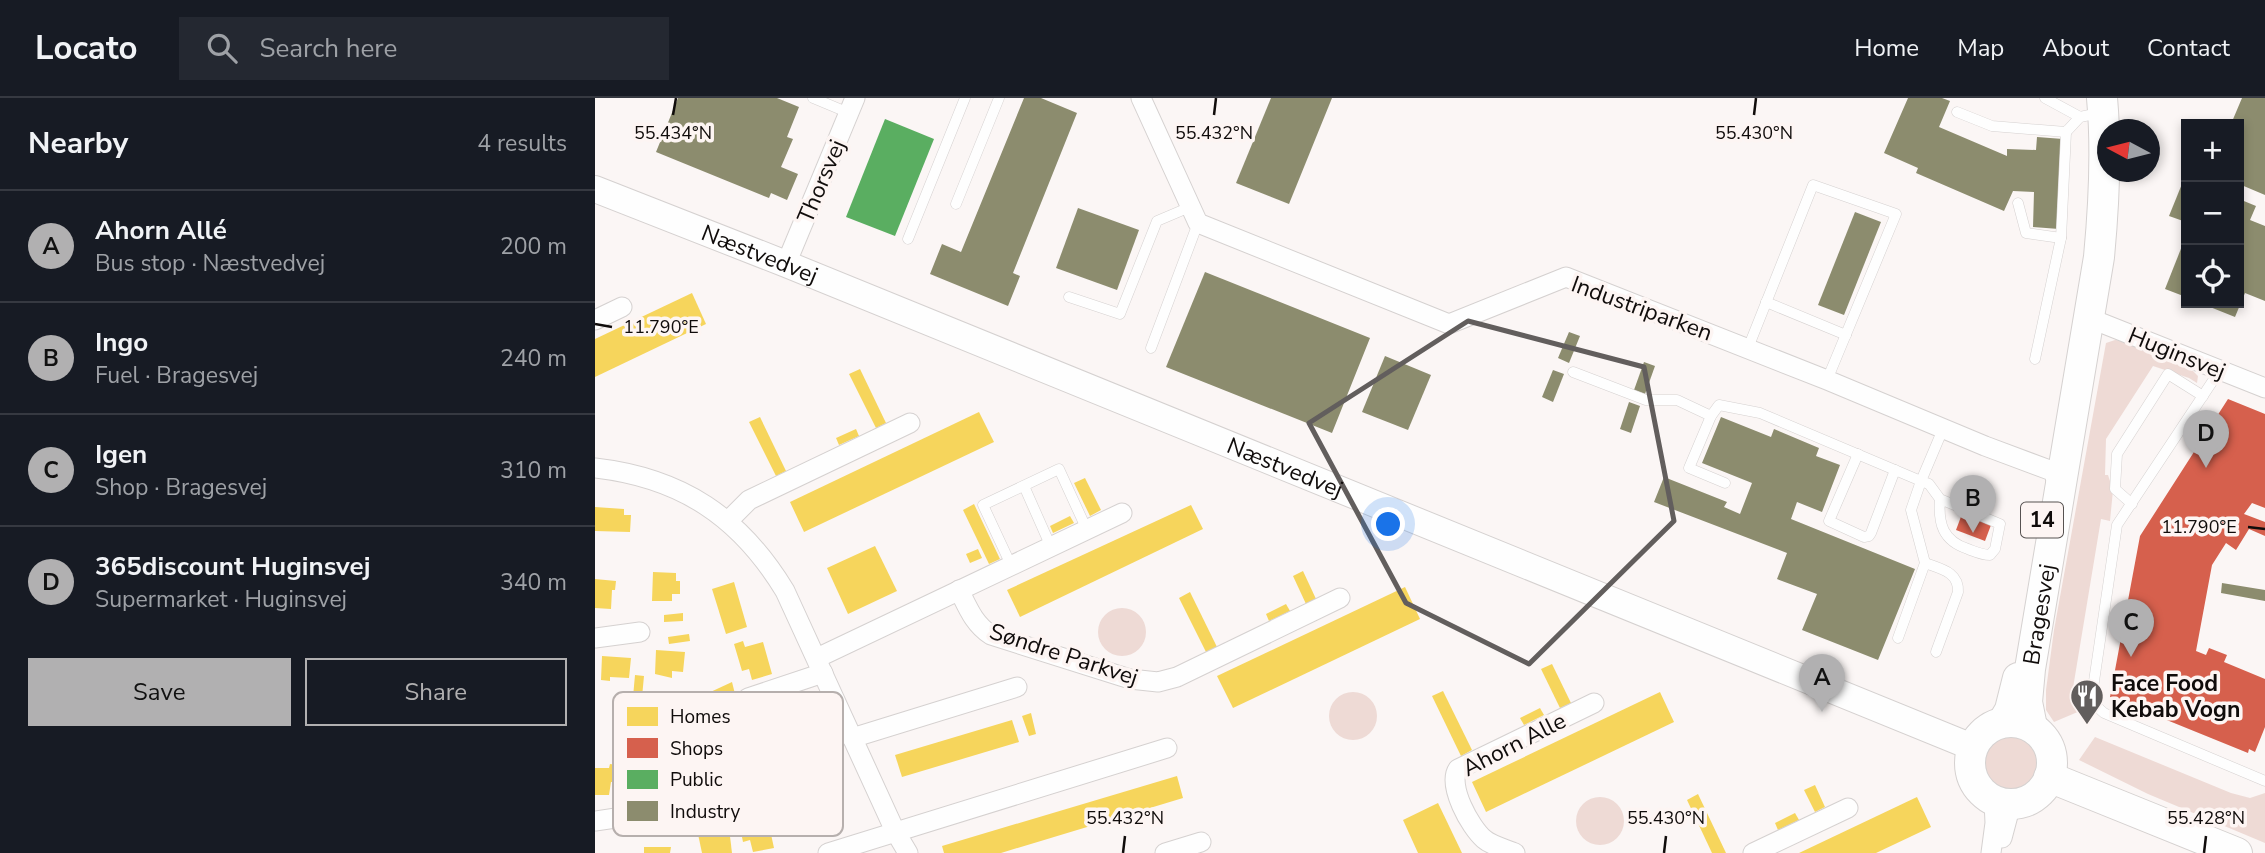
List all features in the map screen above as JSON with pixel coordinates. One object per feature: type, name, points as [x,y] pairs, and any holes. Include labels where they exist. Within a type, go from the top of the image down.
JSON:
[{"type":"main road","name":"Bragesvej","points":[[2003,722],[2010,710],[2024,658],[2041,528],[2058,465],[2099,257],[2105,194],[2095,109]]},
{"type":"main road","name":"Næstvedvej","points":[[595,189],[786,264],[1972,747]]},
{"type":"main road","name":"Bragesvej","points":[[2032,727],[2027,702],[2058,465]]},
{"type":"main road","points":[[2003,722],[2021,722],[2032,727],[2042,735],[2049,746],[2052,765],[2049,777],[2037,794],[2025,802],[2002,802],[1983,794],[1972,778],[1969,766],[1972,747],[1986,729],[2003,722]]},
{"type":"main road","points":[[2049,777],[2237,853]]},
{"type":"street","points":[[1141,98],[1194,215]]},
{"type":"street","name":"Thorsvej","points":[[786,264],[852,106]]},
{"type":"street","name":"Industriparken","points":[[1194,215],[1449,324],[1566,277],[1748,348],[1943,429],[2058,465]]},
{"type":"street","points":[[595,320],[622,307]]},
{"type":"street","name":"Huginsvej","points":[[2089,318],[2265,388]]},
{"type":"street","points":[[728,521],[749,500],[910,423]]},
{"type":"street","points":[[595,468],[648,477],[679,490],[728,521],[750,541],[767,561],[785,591],[832,692]]},
{"type":"street","points":[[761,692],[820,665],[960,590],[1122,513]]},
{"type":"street","name":"Søndre Parkvej","points":[[960,590],[973,618],[981,628],[992,635],[1130,679],[1158,682],[1177,677],[1340,598]]},
{"type":"street","points":[[595,638],[640,632]]},
{"type":"street","name":"Søndre Parkvej","points":[[852,738],[1017,687]]},
{"type":"street","name":"Ahorn Alle","points":[[1515,853],[1492,849],[1475,830],[1454,788],[1454,776],[1458,769],[1594,703]]},
{"type":"street","points":[[843,717],[895,831],[908,853]]},
{"type":"street","points":[[828,853],[1167,748]]},
{"type":"street","points":[[1991,853],[1995,823],[2002,802]]},
{"type":"street","points":[[1999,853],[2002,802]]},
{"type":"street","points":[[1753,853],[1848,808]]},
{"type":"street","points":[[595,821],[613,818]]},
{"type":"street","points":[[1165,853],[1201,842]]},
{"type":"lane","points":[[813,98],[852,106]]},
{"type":"lane","points":[[908,239],[965,98]]},
{"type":"lane","points":[[956,204],[999,98]]},
{"type":"lane","points":[[2045,98],[2095,109]]},
{"type":"lane","points":[[1957,112],[1992,126],[2066,132],[2095,109]]},
{"type":"lane","points":[[2035,359],[2061,238],[2066,132]]},
{"type":"lane","points":[[1748,348],[1813,185],[1896,214],[1827,380]]},
{"type":"lane","points":[[2018,203],[2026,233],[2061,238]]},
{"type":"lane","points":[[1069,297],[1120,314],[1157,220],[1194,215],[1151,348]]},
{"type":"lane","points":[[1766,302],[1846,335]]},
{"type":"lane","points":[[2220,370],[2117,526],[2093,688],[2095,705],[2104,713],[2265,781]]},
{"type":"lane","points":[[1573,372],[1646,400],[1677,400],[1711,416]]},
{"type":"lane","points":[[2132,504],[2115,489],[2117,454],[2168,374],[2203,396]]},
{"type":"lane","points":[[1725,483],[1689,468],[1711,416],[1719,405],[1760,413],[1929,484],[1940,499],[2000,524],[1995,548],[1990,555],[1974,552],[1950,541],[1938,516],[1940,499]]},
{"type":"lane","points":[[1898,638],[1925,563],[1911,510],[1943,429]]},
{"type":"lane","points":[[1857,454],[1829,521],[1864,537],[1871,533],[1895,470]]},
{"type":"lane","points":[[1011,565],[983,505],[1059,469],[1087,530]]},
{"type":"lane","points":[[1024,486],[1051,547]]},
{"type":"lane","points":[[1925,563],[1953,575],[1958,584],[1958,592],[1936,652]]},
{"type":"highlighted area","points":[[1468,321],[1644,367],[1674,521],[1529,664],[1406,603],[1309,423]]},
{"type":"shaded area","points":[[2124,341],[2193,371],[2198,376],[2197,383],[2153,366],[2106,439],[2105,475],[2108,475],[2113,490],[2110,521],[2101,519],[2073,688],[2082,689],[2080,711],[2054,722],[2046,710],[2046,690],[2054,630],[2106,343]]},
{"type":"shaded area","points":[[1122,608],[1139,615],[1146,632],[1139,649],[1122,656],[1105,649],[1098,632],[1105,615]]},
{"type":"shaded area","points":[[1353,692],[1370,699],[1377,716],[1370,733],[1353,740],[1336,733],[1329,716],[1336,699]]},
{"type":"shaded area","points":[[2010,732],[2031,741],[2040,762],[2031,783],[2010,792],[1989,783],[1980,762],[1989,741]]},
{"type":"shaded area","points":[[2095,737],[2231,793],[2250,798],[2265,793],[2265,843],[2148,794],[2079,760]]},
{"type":"shaded area","points":[[1600,797],[1617,804],[1624,821],[1617,838],[1600,845],[1583,838],[1576,821],[1583,804]]},
{"type":"building: Homes","points":[[692,293],[706,324],[595,377],[595,339]]},
{"type":"building: Homes","points":[[860,369],[886,423],[876,428],[849,374]]},
{"type":"building: Homes","points":[[979,412],[994,442],[804,532],[790,502]]},
{"type":"building: Homes","points":[[760,417],[786,471],[776,476],[749,422]]},
{"type":"building: Homes","points":[[856,429],[859,436],[839,445],[836,438]]},
{"type":"building: Homes","points":[[1085,478],[1101,510],[1090,516],[1074,483]]},
{"type":"building: Homes","points":[[974,504],[1000,559],[989,564],[963,510]]},
{"type":"building: Homes","points":[[1191,505],[1203,529],[1020,617],[1007,590]]},
{"type":"building: Homes","points":[[595,507],[624,509],[624,515],[631,515],[630,532],[595,531]]},
{"type":"building: Homes","points":[[1070,516],[1074,523],[1053,533],[1050,526]]},
{"type":"building: Homes","points":[[875,546],[897,591],[848,614],[827,568]]},
{"type":"building: Homes","points":[[978,549],[982,558],[970,563],[966,554]]},
{"type":"building: Homes","points":[[1303,571],[1316,599],[1306,604],[1293,576]]},
{"type":"building: Homes","points":[[653,572],[676,573],[676,581],[680,581],[680,594],[672,594],[672,601],[652,601]]},
{"type":"building: Homes","points":[[595,579],[616,581],[615,590],[612,590],[611,609],[595,608]]},
{"type":"building: Homes","points":[[734,582],[747,627],[726,634],[712,589]]},
{"type":"building: Homes","points":[[1405,587],[1420,619],[1233,708],[1217,676]]},
{"type":"building: Homes","points":[[1190,592],[1217,647],[1206,652],[1179,598]]},
{"type":"building: Homes","points":[[1286,604],[1290,611],[1269,621],[1266,614]]},
{"type":"building: Homes","points":[[683,613],[683,621],[664,622],[664,615]]},
{"type":"building: Homes","points":[[689,634],[690,641],[669,644],[668,637]]},
{"type":"building: Homes","points":[[743,641],[745,647],[763,642],[772,674],[752,680],[749,669],[742,671],[734,644]]},
{"type":"building: Homes","points":[[656,650],[685,652],[683,672],[672,671],[672,678],[655,674]]},
{"type":"building: Homes","points":[[602,656],[631,658],[629,678],[610,677],[610,681],[601,680]]},
{"type":"building: Homes","points":[[1552,664],[1571,703],[1560,708],[1541,669]]},
{"type":"building: Homes","points":[[635,675],[644,676],[642,692],[633,692]]},
{"type":"building: Homes","points":[[732,682],[734,692],[710,692]]},
{"type":"building: Homes","points":[[1443,691],[1472,750],[1461,756],[1432,696]]},
{"type":"building: Homes","points":[[1660,692],[1674,722],[1486,812],[1472,782]]},
{"type":"building: Homes","points":[[1540,708],[1544,715],[1524,725],[1520,718]]},
{"type":"building: Homes","points":[[1031,713],[1036,734],[1029,736],[1022,716]]},
{"type":"building: Homes","points":[[1012,720],[1019,742],[902,777],[895,755]]},
{"type":"building: Homes","points":[[610,764],[613,764],[613,782],[609,795],[595,795],[595,768],[609,768]]},
{"type":"building: Homes","points":[[1177,776],[1183,798],[1001,853],[944,853],[942,846]]},
{"type":"building: Homes","points":[[1815,785],[1825,807],[1815,812],[1804,790]]},
{"type":"building: Homes","points":[[1698,794],[1726,853],[1712,853],[1687,800]]},
{"type":"building: Homes","points":[[1917,797],[1931,827],[1876,853],[1799,853]]},
{"type":"building: Homes","points":[[1438,803],[1462,853],[1418,853],[1403,820]]},
{"type":"building: Homes","points":[[1795,813],[1799,820],[1778,830],[1775,823]]},
{"type":"building: Homes","points":[[698,836],[730,836],[732,853],[702,853]]},
{"type":"building: Homes","points":[[742,836],[771,836],[774,848],[753,852],[750,840],[743,842]]},
{"type":"building: Homes","points":[[644,847],[671,847],[670,853],[644,853]]},
{"type":"building: Shops","points":[[2228,399],[2265,414],[2265,508],[2252,503],[2244,514],[2265,522],[2265,536],[2249,529],[2236,550],[2226,543],[2212,565],[2196,651],[2206,655],[2209,648],[2227,655],[2224,662],[2265,679],[2265,727],[2255,752],[2249,749],[2248,753],[2110,697],[2140,536]]},
{"type":"building: Shops","points":[[1962,514],[1991,525],[1985,541],[1956,530]]},
{"type":"building: Public","points":[[885,119],[934,139],[895,236],[846,217]]},
{"type":"building: Industry","points":[[678,98],[777,98],[799,107],[787,137],[793,139],[781,167],[798,174],[787,200],[771,193],[769,198],[656,152]]},
{"type":"building: Industry","points":[[1024,98],[1041,98],[1077,113],[1013,273],[1020,276],[1008,306],[930,274],[942,244],[961,252]]},
{"type":"building: Industry","points":[[1271,98],[1332,98],[1289,204],[1236,183]]},
{"type":"building: Industry","points":[[1908,98],[1942,98],[1950,101],[1939,127],[2007,156],[2007,149],[2036,150],[2037,137],[2063,139],[2059,229],[2033,227],[2034,192],[2013,191],[2004,211],[1916,173],[1918,168],[1884,153]]},
{"type":"building: Industry","points":[[2242,98],[2265,98],[2265,195],[2244,186],[2244,119],[2233,119]]},
{"type":"building: Industry","points":[[2181,186],[2181,220],[2169,216]]},
{"type":"building: Industry","points":[[2244,201],[2256,206],[2250,220],[2265,226],[2265,301],[2245,293],[2244,295]]},
{"type":"building: Industry","points":[[1078,208],[1139,230],[1117,290],[1056,268]]},
{"type":"building: Industry","points":[[1855,212],[1881,222],[1844,315],[1818,305]]},
{"type":"building: Industry","points":[[2181,249],[2181,295],[2165,289]]},
{"type":"building: Industry","points":[[1205,272],[1370,338],[1332,433],[1166,367]]},
{"type":"building: Industry","points":[[2212,308],[2239,308],[2235,317]]},
{"type":"building: Industry","points":[[1569,332],[1580,336],[1569,363],[1558,358]]},
{"type":"building: Industry","points":[[1385,356],[1431,375],[1408,430],[1362,412]]},
{"type":"building: Industry","points":[[1644,362],[1655,366],[1645,394],[1634,390]]},
{"type":"building: Industry","points":[[1553,370],[1564,374],[1553,402],[1542,397]]},
{"type":"building: Industry","points":[[1629,402],[1640,406],[1631,433],[1620,429]]},
{"type":"building: Industry","points":[[1721,417],[1771,437],[1774,429],[1819,448],[1816,456],[1840,465],[1822,512],[1797,502],[1791,519],[1915,569],[1878,660],[1802,630],[1817,594],[1777,579],[1787,553],[1654,502],[1664,477],[1727,502],[1724,507],[1740,514],[1752,483],[1702,463]]},
{"type":"building: Industry","points":[[2222,583],[2265,590],[2265,601],[2221,593]]},
{"type":"place","name":"365discount Huginsvej","points":[[2206,468]]},
{"type":"place","name":"Ingo","points":[[1973,533]]},
{"type":"place","name":"Igen","points":[[2131,657]]},
{"type":"place","name":"Ahorn Allé","points":[[1822,712]]},
{"type":"place","name":"Face Food Kebab Vogn","points":[[2087,726]]}]
